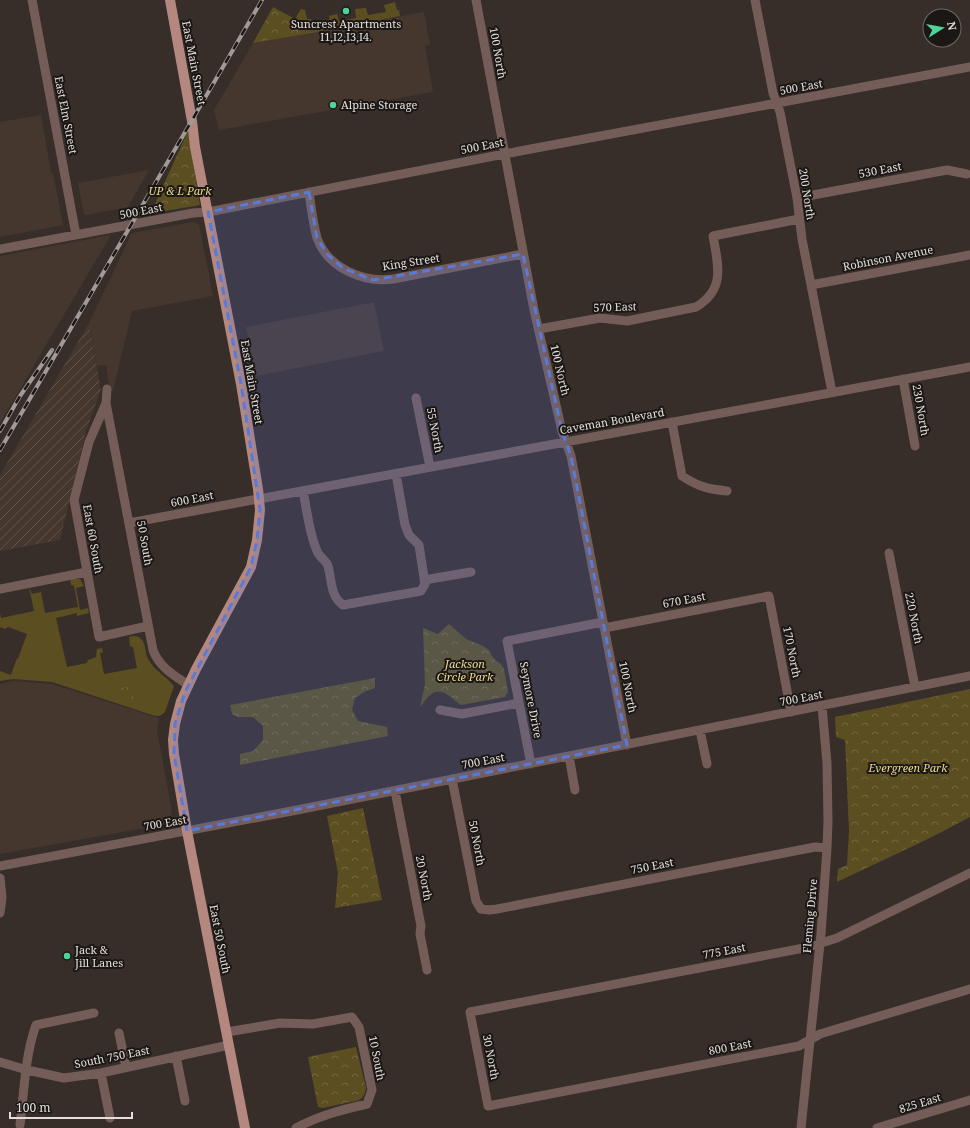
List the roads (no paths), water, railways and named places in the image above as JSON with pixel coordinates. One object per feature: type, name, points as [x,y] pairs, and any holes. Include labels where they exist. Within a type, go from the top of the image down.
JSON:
[{"type":"main road","name":"East Main Street","points":[[170,0],[241,384],[260,510],[258,540],[251,567],[188,685],[181,701],[175,724],[173,740],[174,754]]},
{"type":"main road","name":"East 50 South","points":[[174,754],[187,831],[245,1128]]},
{"type":"street","name":"East Elm Street","points":[[32,0],[76,235]]},
{"type":"street","name":"100 North","points":[[476,0],[523,254],[561,428],[571,456],[627,745]]},
{"type":"street","name":"200 North","points":[[755,0],[772,93],[780,112],[797,198],[799,219],[832,392]]},
{"type":"street","name":"500 East","points":[[0,249],[193,213],[208,212],[504,154],[970,67]]},
{"type":"street","name":"530 East","points":[[797,198],[947,170],[966,174]]},
{"type":"street","name":"King Street","points":[[309,192],[318,238],[323,248],[334,262],[352,273],[364,278],[373,280],[393,279],[523,254]]},
{"type":"street","name":"570 East","points":[[539,329],[596,319],[627,321],[696,307],[711,295],[716,286],[719,275],[713,236],[799,219]]},
{"type":"street","name":"Robinson Avenue","points":[[811,285],[970,255]]},
{"type":"street","name":"Caveman Boulevard","points":[[259,499],[970,367]]},
{"type":"street","name":"230 North","points":[[903,379],[915,446]]},
{"type":"street","name":"50 South","points":[[107,389],[106,403],[153,650],[157,659],[168,670],[188,685]]},
{"type":"street","name":"55 North","points":[[416,398],[430,467]]},
{"type":"street","name":"East 60 South","points":[[106,403],[89,442],[74,500],[99,637],[148,626]]},
{"type":"street","points":[[672,422],[682,476],[695,485],[708,489],[727,491]]},
{"type":"street","points":[[303,491],[317,553],[328,563],[334,594],[337,601],[343,605],[421,591],[425,582],[419,545],[409,535],[405,526],[396,474]]},
{"type":"street","name":"600 East","points":[[130,523],[259,499]]},
{"type":"street","name":"220 North","points":[[889,553],[915,687]]},
{"type":"street","points":[[0,589],[87,572]]},
{"type":"street","points":[[425,582],[471,572]]},
{"type":"street","name":"670 East","points":[[507,641],[769,596]]},
{"type":"street","name":"170 North","points":[[769,596],[791,712]]},
{"type":"street","name":"Seymore Drive","points":[[507,641],[531,764]]},
{"type":"street","name":"700 East","points":[[0,866],[395,791],[970,676]]},
{"type":"street","points":[[440,710],[462,714],[519,703]]},
{"type":"street","name":"Fleming Drive","points":[[800,1128],[826,880],[828,821],[827,763],[822,706]]},
{"type":"street","points":[[700,730],[707,764]]},
{"type":"street","points":[[569,756],[575,790]]},
{"type":"street","name":"50 North","points":[[452,779],[476,901],[481,909]]},
{"type":"street","name":"20 North","points":[[395,791],[421,926],[420,934],[427,970]]},
{"type":"street","name":"750 East","points":[[481,909],[497,909],[815,847],[827,848]]},
{"type":"street","name":"775 East","points":[[470,1012],[809,947],[837,938],[970,873]]},
{"type":"street","points":[[0,878],[2,898],[0,913]]},
{"type":"street","name":"800 East","points":[[488,1106],[799,1046],[820,1034],[970,989]]},
{"type":"street","name":"30 North","points":[[470,1012],[488,1106]]},
{"type":"street","points":[[20,1125],[32,1034],[36,1024],[94,1013]]},
{"type":"street","name":"10 South","points":[[227,1032],[280,1023],[313,1024],[352,1017],[359,1027],[372,1090],[366,1104],[336,1111],[312,1119],[296,1128]]},
{"type":"street","points":[[120,1033],[126,1067]]},
{"type":"street","name":"South 750 East","points":[[0,1062],[27,1070],[64,1078],[101,1073],[229,1045]]},
{"type":"street","points":[[176,1056],[185,1100]]},
{"type":"street","points":[[101,1073],[110,1118]]},
{"type":"street","name":"825 East","points":[[877,1128],[970,1100]]},
{"type":"railway","points":[[0,450],[262,0]]},
{"type":"railway","points":[[0,431],[20,396],[52,350]]},
{"type":"place","name":"Suncrest Apartments I1,I2,I3,I4.","points":[[346,11]]},
{"type":"place","name":"Alpine Storage","points":[[333,105]]},
{"type":"place","name":"Jack & Jill Lanes","points":[[67,956]]},
{"type":"park label","name":"UP & L Park","points":[[180,191]]},
{"type":"park label","name":"Jackson Circle Park","points":[[465,670]]},
{"type":"park label","name":"Evergreen Park","points":[[908,768]]}]
